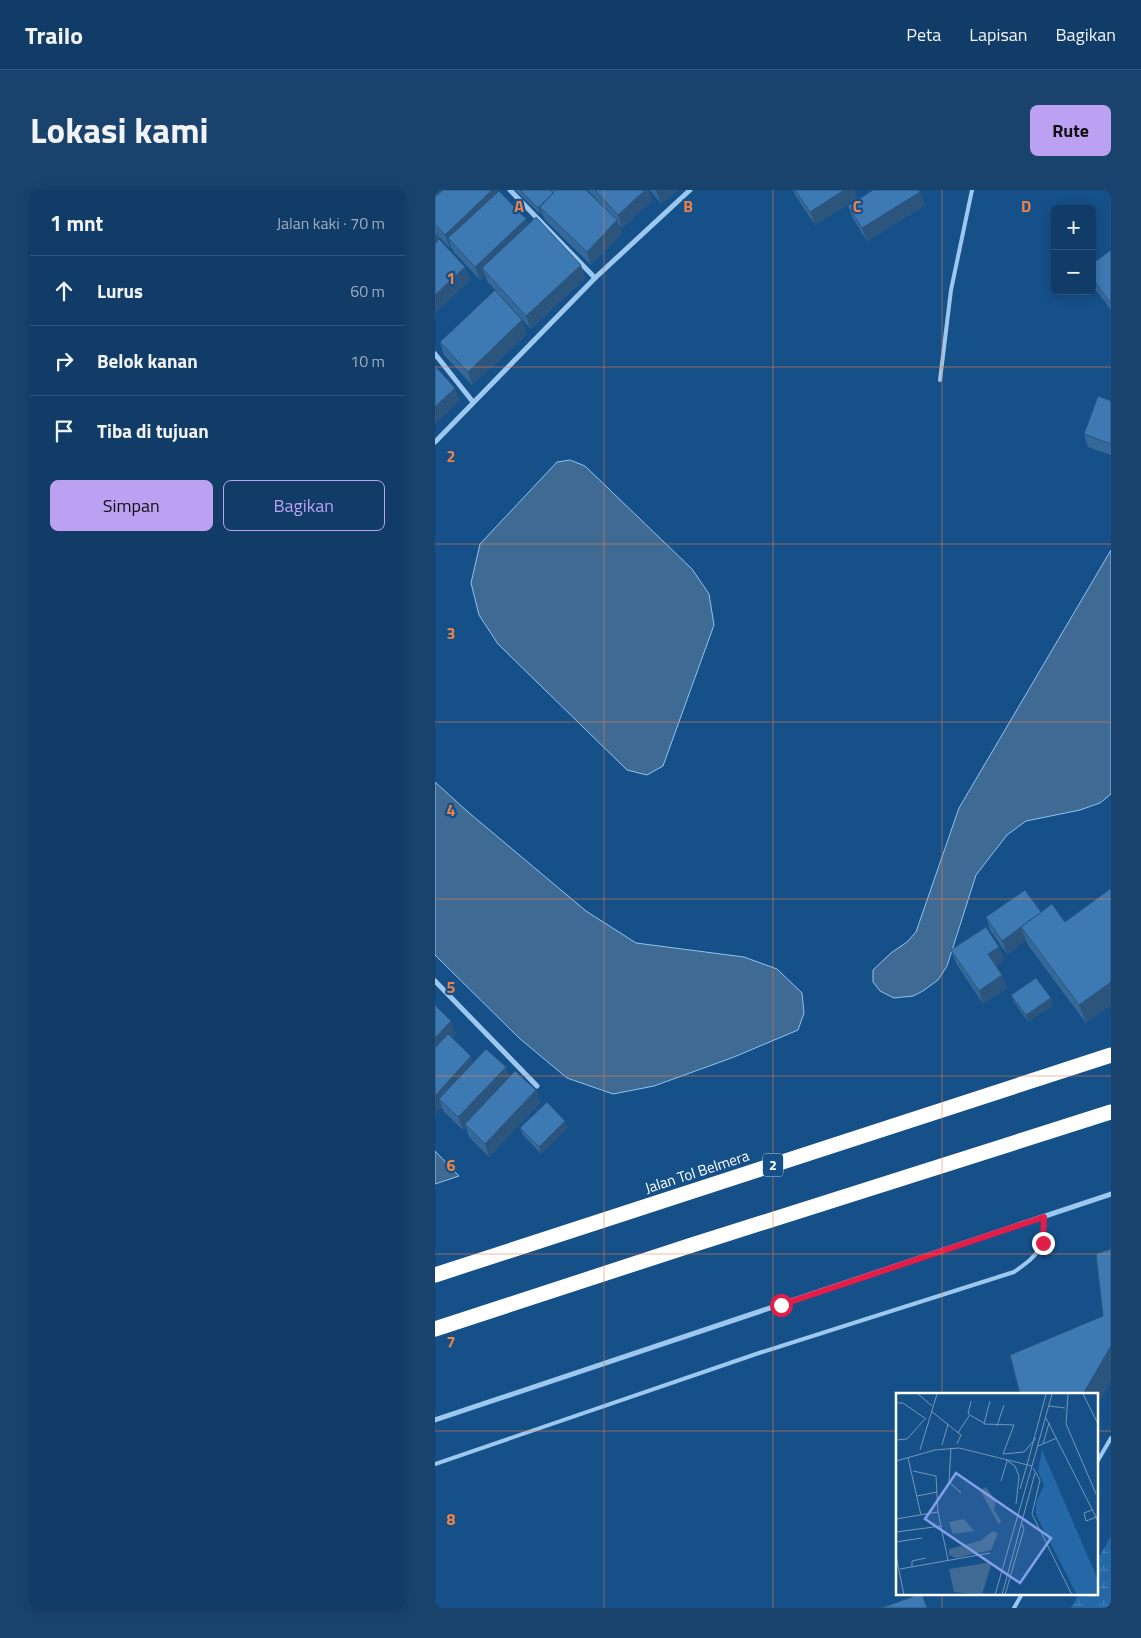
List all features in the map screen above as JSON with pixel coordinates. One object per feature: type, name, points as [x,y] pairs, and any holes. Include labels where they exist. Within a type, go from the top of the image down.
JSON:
[{"type":"highway","name":"Jalan Tol Belmera","points":[[435,1275],[1111,1055]]},
{"type":"highway","points":[[435,1329],[692,1244],[1111,1112]]},
{"type":"street","points":[[511,190],[595,278]]},
{"type":"street","points":[[435,442],[595,278],[689,190]]},
{"type":"street","points":[[435,354],[473,402]]},
{"type":"street","points":[[435,981],[537,1086]]},
{"type":"street","points":[[435,1420],[1111,1194]]},
{"type":"lane","points":[[940,380],[951,290],[972,190]]},
{"type":"lane","points":[[435,1464],[759,1354],[1014,1272],[1036,1256],[1043,1243],[1044,1217]]},
{"type":"lane","points":[[1099,1459],[1111,1438]]},
{"type":"lane","points":[[1014,1608],[1021,1596]]},
{"type":"green space","points":[[1111,1536],[1111,1608],[1071,1608],[1078,1596],[1099,1596],[1099,1557]]},
{"type":"shaded area","points":[[570,460],[585,466],[692,569],[709,594],[714,625],[663,766],[647,775],[627,770],[498,644],[479,615],[471,583],[480,544],[557,462]]},
{"type":"shaded area","points":[[1111,550],[1111,794],[1100,803],[1080,810],[1026,821],[1007,835],[976,875],[947,966],[938,980],[913,996],[894,998],[880,991],[873,982],[873,970],[891,953],[907,942],[916,932],[959,808]]},
{"type":"shaded area","points":[[435,782],[586,911],[636,943],[744,957],[777,969],[802,993],[804,1013],[798,1030],[734,1057],[654,1086],[613,1094],[567,1078],[519,1038],[435,955]]},
{"type":"shaded area","points":[[435,1151],[459,1176],[435,1184]]},
{"type":"building","points":[[443,190],[492,190],[445,235],[435,224],[435,197]]},
{"type":"building","points":[[520,190],[550,190],[553,193],[538,208]]},
{"type":"building","points":[[556,190],[586,190],[617,220],[587,252],[540,207]]},
{"type":"building","points":[[595,190],[645,190],[618,215]]},
{"type":"building","points":[[795,190],[844,190],[810,212]]},
{"type":"building","points":[[873,190],[919,190],[920,192],[862,228],[848,206]]},
{"type":"building","points":[[499,191],[526,219],[475,267],[448,238]]},
{"type":"building","points":[[536,217],[581,265],[526,316],[482,268]]},
{"type":"building","points":[[439,239],[465,267],[435,295],[435,244]]},
{"type":"building","points":[[1111,250],[1111,304],[1096,283],[1096,261]]},
{"type":"building","points":[[495,290],[522,320],[468,372],[440,342]]},
{"type":"building","points":[[435,366],[455,388],[435,407]]},
{"type":"building","points":[[1098,396],[1111,401],[1111,444],[1084,434]]},
{"type":"building","points":[[1110,889],[1111,982],[1079,1005],[1021,927],[1052,904],[1065,922]]},
{"type":"building","points":[[1025,890],[1041,912],[1002,941],[986,917]]},
{"type":"building","points":[[986,927],[999,947],[988,954],[1002,975],[979,991],[951,950]]},
{"type":"building","points":[[1036,978],[1051,998],[1026,1015],[1011,995]]},
{"type":"building","points":[[435,1005],[451,1021],[435,1038]]},
{"type":"building","points":[[448,1034],[471,1056],[435,1096],[435,1048]]},
{"type":"building","points":[[486,1049],[506,1067],[458,1117],[439,1099]]},
{"type":"building","points":[[515,1071],[536,1090],[485,1144],[465,1124]]},
{"type":"building","points":[[547,1102],[565,1121],[539,1147],[520,1128]]},
{"type":"building","points":[[1111,1249],[1111,1346],[1084,1393],[1020,1393],[1010,1355],[1103,1316],[1096,1254]]},
{"type":"building","points":[[914,1596],[923,1596],[927,1608],[881,1608]]},
{"type":"route","points":[[781,1305],[1044,1217],[1043,1243]]}]
